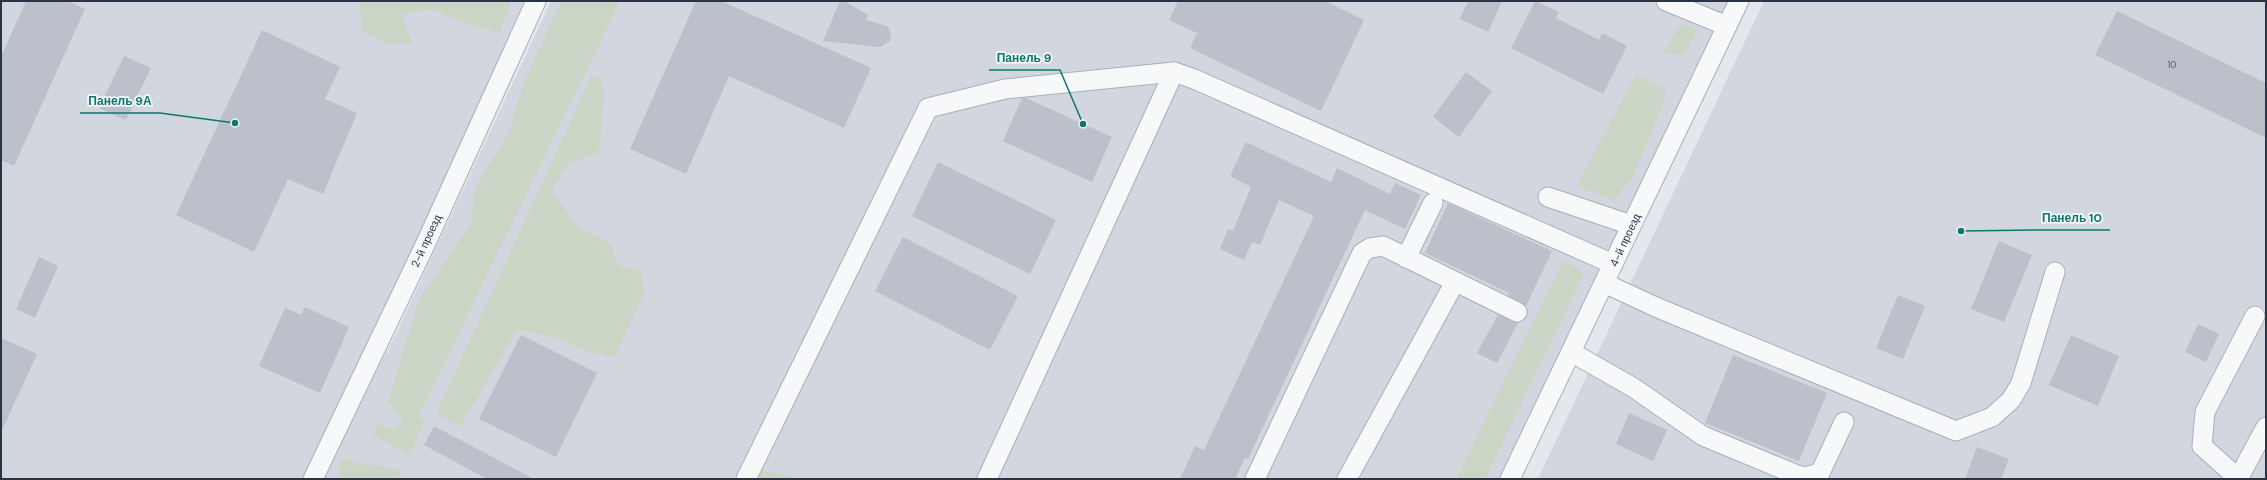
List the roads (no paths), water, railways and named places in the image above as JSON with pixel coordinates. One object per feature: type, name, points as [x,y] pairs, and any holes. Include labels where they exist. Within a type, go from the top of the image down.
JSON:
[{"type":"street","name":"2-й проезд","points":[[313,479],[425,245],[536,1]]},
{"type":"street","points":[[1666,1],[1727,26]]},
{"type":"street","name":"4-й проезд","points":[[1510,479],[1739,1]]},
{"type":"street","points":[[746,479],[928,108],[1005,89],[1174,72],[1194,79],[1613,264]]},
{"type":"street","points":[[987,479],[1174,72]]},
{"type":"street","points":[[1548,197],[1631,225]]},
{"type":"street","points":[[1406,258],[1433,203]]},
{"type":"street","points":[[1255,479],[1362,253],[1370,248],[1383,246],[1517,312]]},
{"type":"street","points":[[1604,283],[1658,308],[1956,431],[1992,417],[2011,400],[2020,383],[2055,272]]},
{"type":"street","points":[[1347,479],[1455,282]]},
{"type":"street","points":[[2254,316],[2205,412],[2202,446],[2238,479],[2262,448],[2266,427]]},
{"type":"street","points":[[1571,352],[1634,388],[1703,436],[1797,475],[1806,477],[1820,473],[1844,422]]},
{"type":"place","name":"Панель 9А","points":[[235,123]]},
{"type":"place","name":"Панель 9","points":[[1083,124]]},
{"type":"place","name":"Панель 10","points":[[1961,231]]}]
